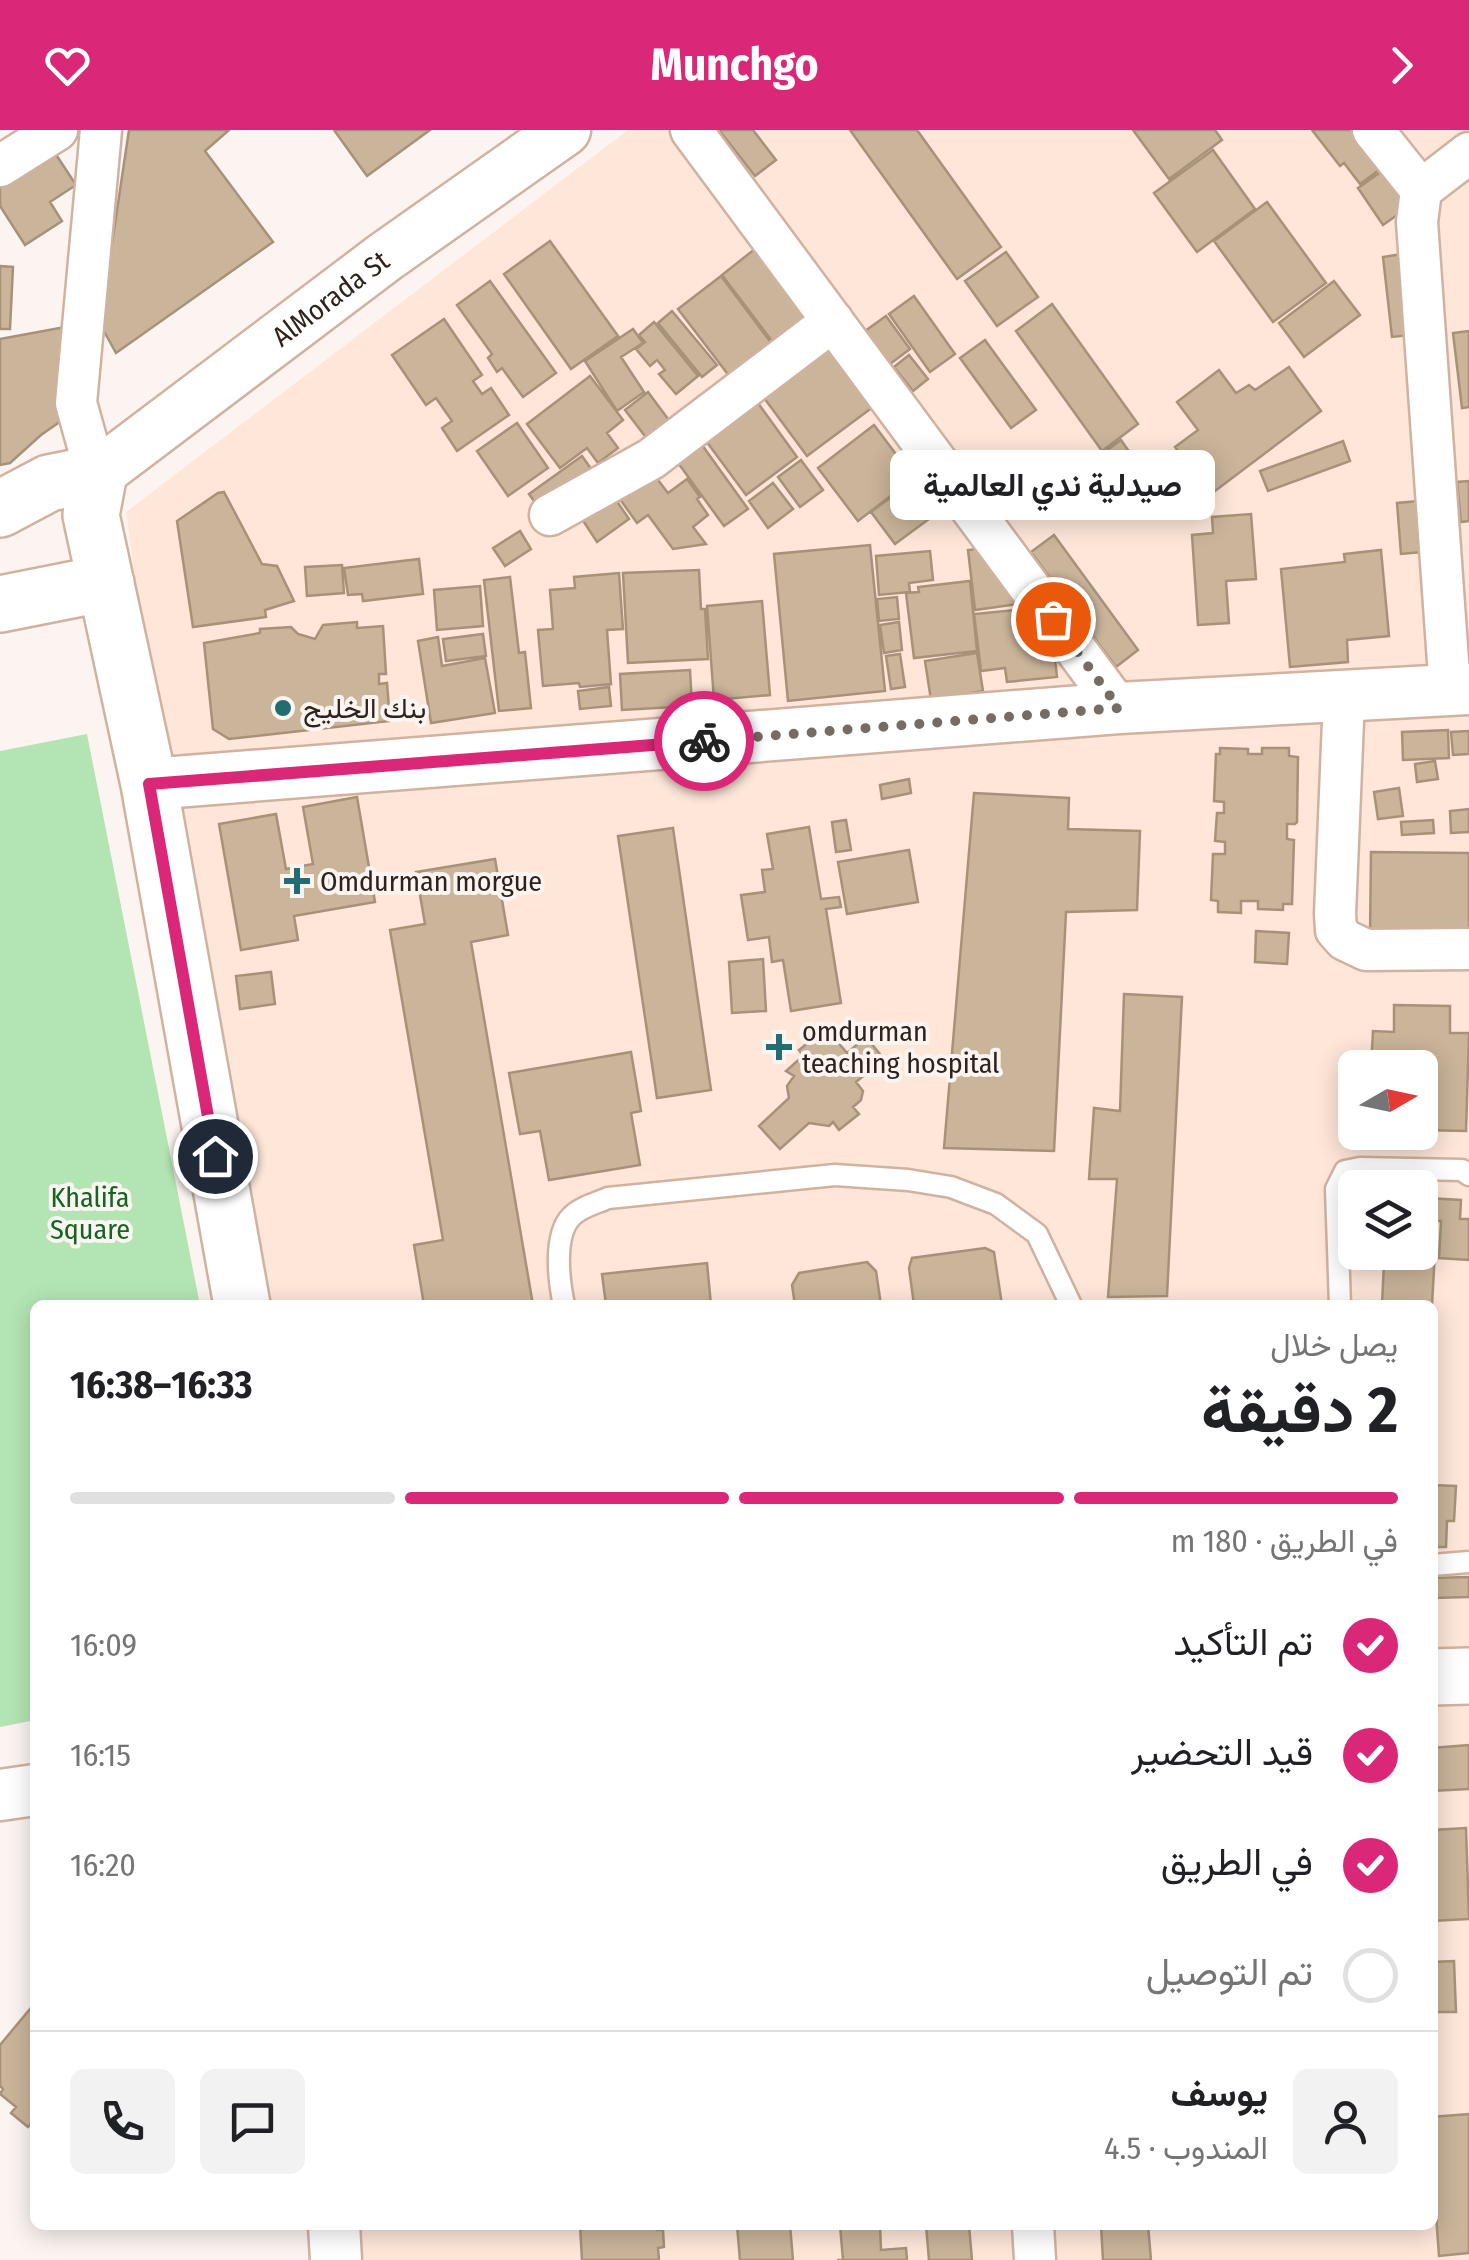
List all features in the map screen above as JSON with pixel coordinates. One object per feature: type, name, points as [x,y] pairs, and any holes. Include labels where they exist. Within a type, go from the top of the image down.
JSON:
[{"type":"main road","points":[[0,510],[49,483],[99,472],[91,514],[149,784],[241,1300]]},
{"type":"main road","points":[[0,604],[106,583]]},
{"type":"main road","points":[[1438,1677],[1469,1676]]},
{"type":"street","points":[[0,166],[57,130]]},
{"type":"street","points":[[99,472],[76,403],[100,130]]},
{"type":"street","name":"AlMorada St","points":[[99,472],[384,257],[565,130]]},
{"type":"street","points":[[691,130],[1119,708]]},
{"type":"street","points":[[149,784],[1119,708],[1460,690],[1417,222],[1420,190],[1372,130]]},
{"type":"street","points":[[1420,190],[1469,153]]},
{"type":"street","points":[[550,515],[652,459],[833,321]]},
{"type":"street","points":[[1344,697],[1336,930],[1345,940],[1366,950],[1469,949]]},
{"type":"street","points":[[0,1796],[30,1791]]},
{"type":"street","points":[[334,2230],[336,2260]]},
{"type":"street","points":[[1033,2230],[1035,2260]]},
{"type":"lane","points":[[1340,1300],[1336,1189],[1345,1171],[1462,1170],[1469,1175]]},
{"type":"lane","points":[[563,1300],[558,1278],[562,1237],[570,1217],[588,1206],[608,1198],[835,1174],[951,1187],[996,1204],[1037,1234],[1069,1300]]},
{"type":"lane","points":[[1438,1565],[1469,1562]]},
{"type":"shaded area","points":[[628,130],[1469,130],[1469,2260],[334,2260],[332,2230],[1438,2230],[1438,1300],[234,1300],[126,512]]},
{"type":"green space","name":"Khalifa Square","points":[[87,734],[199,1300],[30,1300],[30,1721],[0,1727],[0,751]]},
{"type":"building","points":[[129,130],[229,130],[205,151],[273,242],[116,353],[100,324]]},
{"type":"building","points":[[334,130],[430,130],[367,176]]},
{"type":"building","points":[[719,130],[753,130],[776,160],[755,176]]},
{"type":"building","points":[[850,130],[917,130],[1001,247],[957,279]]},
{"type":"building","points":[[1133,130],[1215,130],[1222,140],[1169,179]]},
{"type":"building","points":[[1312,130],[1354,130],[1383,167],[1360,184]]},
{"type":"building","points":[[53,150],[76,185],[50,202],[62,221],[25,245],[0,206],[0,185]]},
{"type":"building","points":[[1213,150],[1255,209],[1197,252],[1154,193]]},
{"type":"building","points":[[1385,169],[1410,206],[1383,225],[1358,188]]},
{"type":"building","points":[[1267,202],[1326,283],[1273,322],[1214,241]]},
{"type":"building","points":[[550,241],[618,336],[571,369],[504,274]]},
{"type":"building","points":[[765,241],[819,311],[775,345],[722,275]]},
{"type":"building","points":[[1006,252],[1038,297],[997,326],[965,281]]},
{"type":"building","points":[[1402,254],[1411,335],[1392,337],[1383,257]]},
{"type":"building","points":[[0,266],[13,267],[10,329],[0,329]]},
{"type":"building","points":[[721,276],[775,348],[733,381],[678,309]]},
{"type":"building","points":[[490,281],[556,373],[523,397],[502,368],[497,372],[488,358],[492,354],[457,305]]},
{"type":"building","points":[[1334,281],[1360,315],[1304,357],[1279,323]]},
{"type":"building","points":[[914,296],[955,354],[930,372],[889,314]]},
{"type":"building","points":[[1052,304],[1138,424],[1102,451],[1016,331]]},
{"type":"building","points":[[672,311],[717,365],[702,377],[658,323]]},
{"type":"building","points":[[886,316],[910,349],[890,364],[865,331]]},
{"type":"building","points":[[444,319],[482,375],[473,381],[482,394],[491,388],[509,415],[457,451],[442,428],[452,421],[436,398],[426,405],[392,355]]},
{"type":"building","points":[[654,322],[698,376],[676,394],[659,374],[665,370],[657,360],[650,366],[636,349],[645,342],[639,335]]},
{"type":"building","points":[[65,327],[61,421],[10,463],[0,465],[0,339]]},
{"type":"building","points":[[633,329],[643,343],[621,357],[644,392],[617,411],[585,361]]},
{"type":"building","points":[[1469,331],[1469,407],[1462,408],[1453,333]]},
{"type":"building","points":[[833,336],[881,401],[807,456],[759,391]]},
{"type":"building","points":[[985,340],[1036,410],[1011,428],[960,358]]},
{"type":"building","points":[[909,355],[928,379],[913,391],[894,367]]},
{"type":"building","points":[[1289,367],[1321,411],[1211,494],[1175,447],[1198,430],[1177,402],[1219,370],[1236,393],[1249,385],[1255,390]]},
{"type":"building","points":[[590,376],[623,420],[607,433],[618,448],[598,463],[587,448],[560,468],[527,424]]},
{"type":"building","points":[[648,392],[677,431],[654,448],[625,410]]},
{"type":"building","points":[[750,392],[797,457],[746,495],[698,430]]},
{"type":"building","points":[[517,423],[548,468],[508,496],[477,451]]},
{"type":"building","points":[[874,425],[914,478],[858,521],[818,468]]},
{"type":"building","points":[[697,438],[748,509],[724,526],[673,456]]},
{"type":"building","points":[[1121,440],[1130,453],[1087,485],[1077,472]]},
{"type":"building","points":[[1343,441],[1350,461],[1268,491],[1260,471]]},
{"type":"building","points":[[919,453],[954,504],[936,517],[912,481],[917,478],[906,462]]},
{"type":"building","points":[[582,456],[594,473],[541,511],[529,494]]},
{"type":"building","points":[[801,460],[823,490],[800,507],[778,477]]},
{"type":"building","points":[[651,471],[668,493],[687,479],[708,515],[693,527],[706,544],[673,549],[648,515],[637,523],[617,495]]},
{"type":"building","points":[[1469,481],[1469,521],[1461,522],[1457,482]]},
{"type":"building","points":[[773,483],[793,509],[768,528],[749,501]]},
{"type":"building","points":[[910,483],[933,516],[895,544],[871,512]]},
{"type":"building","points":[[224,492],[262,564],[277,566],[294,601],[265,610],[266,617],[193,627],[177,521]]},
{"type":"building","points":[[614,497],[629,519],[597,542],[582,519]]},
{"type":"building","points":[[1429,500],[1433,551],[1401,554],[1397,503]]},
{"type":"building","points":[[1251,514],[1256,579],[1226,581],[1229,623],[1198,625],[1192,535],[1213,533],[1212,517]]},
{"type":"building","points":[[520,531],[531,549],[505,566],[493,548]]},
{"type":"building","points":[[1054,535],[1138,650],[1116,667],[1031,552]]},
{"type":"building","points":[[870,545],[885,691],[788,701],[774,554]]},
{"type":"building","points":[[986,548],[1025,603],[975,610],[968,550]]},
{"type":"building","points":[[1381,550],[1389,636],[1347,640],[1348,662],[1290,667],[1281,569],[1345,562],[1344,554]]},
{"type":"building","points":[[930,551],[933,580],[909,583],[910,592],[879,595],[876,556]]},
{"type":"building","points":[[419,559],[423,594],[363,601],[362,594],[348,595],[344,568]]},
{"type":"building","points":[[342,565],[344,593],[307,596],[305,567]]},
{"type":"building","points":[[699,570],[708,659],[628,663],[623,573]]},
{"type":"building","points":[[619,573],[623,629],[607,630],[611,684],[543,686],[538,630],[553,629],[550,590],[575,588],[574,577]]},
{"type":"building","points":[[510,577],[519,653],[525,652],[531,708],[499,711],[484,580]]},
{"type":"building","points":[[970,581],[977,651],[914,658],[906,593],[919,592],[918,587]]},
{"type":"building","points":[[480,586],[483,626],[437,630],[434,590]]},
{"type":"building","points":[[897,597],[899,619],[879,621],[877,599]]},
{"type":"building","points":[[762,601],[770,695],[714,700],[707,606]]},
{"type":"building","points":[[1035,608],[1047,624],[1057,677],[1007,682],[1005,668],[981,671],[974,614]]},
{"type":"building","points":[[357,622],[357,628],[383,626],[386,674],[379,674],[379,684],[387,683],[390,721],[229,739],[213,729],[204,643],[260,633],[260,629],[291,627],[298,634],[315,639],[323,625]]},
{"type":"building","points":[[899,622],[902,650],[884,653],[880,625]]},
{"type":"building","points":[[483,634],[486,656],[446,661],[443,639]]},
{"type":"building","points":[[438,637],[442,666],[485,658],[495,713],[431,723],[418,641]]},
{"type":"building","points":[[977,653],[983,691],[931,700],[925,661]]},
{"type":"building","points":[[900,654],[905,687],[891,689],[886,656]]},
{"type":"building","points":[[690,670],[692,706],[622,710],[620,674]]},
{"type":"building","points":[[609,687],[611,706],[580,709],[578,691]]},
{"type":"building","points":[[1448,730],[1449,758],[1403,760],[1402,732]]},
{"type":"building","points":[[1469,731],[1469,754],[1453,755],[1451,732]]},
{"type":"building","points":[[1220,748],[1262,754],[1262,748],[1289,748],[1289,756],[1298,757],[1297,822],[1287,824],[1287,839],[1294,840],[1292,904],[1283,904],[1283,910],[1258,909],[1258,901],[1241,901],[1241,913],[1218,912],[1218,901],[1211,900],[1213,854],[1225,854],[1225,842],[1215,841],[1217,813],[1224,813],[1224,802],[1214,801],[1216,754],[1220,754]]},
{"type":"building","points":[[1435,761],[1438,779],[1417,782],[1415,764]]},
{"type":"building","points":[[909,779],[911,793],[882,799],[880,785]]},
{"type":"building","points":[[1399,788],[1403,816],[1378,819],[1374,792]]},
{"type":"building","points":[[974,793],[1069,798],[1068,829],[1140,831],[1137,910],[1066,912],[1054,1151],[944,1148]]},
{"type":"building","points":[[357,797],[375,902],[294,916],[298,940],[241,950],[219,824],[276,814],[286,869],[313,864],[303,807]]},
{"type":"building","points":[[1469,809],[1469,832],[1451,833],[1450,811]]},
{"type":"building","points":[[846,820],[851,850],[836,852],[832,822]]},
{"type":"building","points":[[1433,820],[1434,833],[1402,835],[1401,822]]},
{"type":"building","points":[[809,827],[821,899],[839,897],[841,907],[826,909],[841,1003],[791,1011],[783,960],[772,962],[769,937],[748,940],[741,895],[765,892],[762,870],[773,869],[767,834]]},
{"type":"building","points":[[673,828],[711,1090],[657,1098],[618,836]]},
{"type":"building","points":[[909,850],[918,902],[847,914],[838,862]]},
{"type":"building","points":[[1371,852],[1469,853],[1469,938],[1370,936]]},
{"type":"building","points":[[495,859],[508,935],[471,942],[532,1300],[423,1300],[414,1245],[443,1240],[390,930],[425,924],[416,872]]},
{"type":"building","points":[[1256,931],[1289,933],[1287,964],[1255,962]]},
{"type":"building","points":[[763,959],[766,1011],[732,1013],[729,962]]},
{"type":"building","points":[[271,972],[275,1004],[240,1009],[236,976]]},
{"type":"building","points":[[1124,994],[1182,997],[1167,1296],[1108,1297],[1117,1179],[1089,1179],[1094,1108],[1120,1111]]},
{"type":"building","points":[[1394,1005],[1450,1006],[1450,1033],[1469,1033],[1466,1131],[1438,1130],[1438,1050],[1372,1050],[1373,1031],[1394,1032]]},
{"type":"building","points":[[826,1028],[847,1053],[866,1037],[884,1059],[856,1082],[863,1091],[861,1100],[853,1107],[859,1114],[839,1130],[833,1122],[829,1126],[809,1123],[780,1149],[759,1126],[789,1098],[787,1086],[794,1076],[786,1071],[803,1056],[799,1050]]},
{"type":"building","points":[[631,1052],[641,1111],[631,1113],[640,1165],[549,1180],[540,1131],[520,1134],[509,1073]]},
{"type":"building","points":[[1438,1199],[1461,1200],[1460,1219],[1469,1219],[1469,1260],[1439,1258]]},
{"type":"building","points":[[985,1248],[994,1252],[1001,1300],[913,1300],[909,1268],[912,1258]]},
{"type":"building","points":[[867,1262],[876,1271],[880,1300],[794,1300],[792,1285],[799,1273]]},
{"type":"building","points":[[707,1263],[711,1300],[605,1300],[602,1274]]},
{"type":"building","points":[[1384,1270],[1434,1270],[1432,1300],[1382,1300]]},
{"type":"building","points":[[1438,1485],[1456,1486],[1454,1521],[1447,1521],[1446,1547],[1438,1547]]},
{"type":"building","points":[[1469,1577],[1469,1597],[1438,1598],[1438,1578]]},
{"type":"building","points":[[1469,1745],[1469,1789],[1438,1791],[1438,1748]]},
{"type":"building","points":[[1466,1828],[1469,1919],[1438,1921],[1438,1830]]},
{"type":"building","points":[[1454,1961],[1456,2012],[1438,2012],[1438,1962]]},
{"type":"building","points":[[30,2009],[28,2127],[11,2113],[16,2107],[0,2094],[0,2045]]},
{"type":"building","points":[[1469,2114],[1469,2253],[1439,2256],[1438,2117]]},
{"type":"building","points":[[580,2230],[663,2230],[664,2247],[658,2248],[659,2260],[582,2260]]},
{"type":"building","points":[[737,2230],[790,2230],[793,2260],[740,2260]]},
{"type":"building","points":[[840,2230],[880,2230],[881,2250],[906,2248],[907,2260],[843,2260]]},
{"type":"building","points":[[926,2230],[969,2230],[972,2260],[929,2260]]},
{"type":"building","points":[[1101,2230],[1148,2230],[1151,2260],[1103,2260]]},
{"type":"way so far","points":[[704,741],[1119,708],[1053,619]]},
{"type":"place","name":"صيدلية ندي العالمية","points":[[1053,619]]},
{"type":"place","name":"بنك الخليج","points":[[283,708]]},
{"type":"place","name":"Omdurman morgue","points":[[297,881]]},
{"type":"place","name":"omdurman teaching hospital","points":[[779,1047]]},
{"type":"route","points":[[215,1156],[149,784],[704,741]]}]
